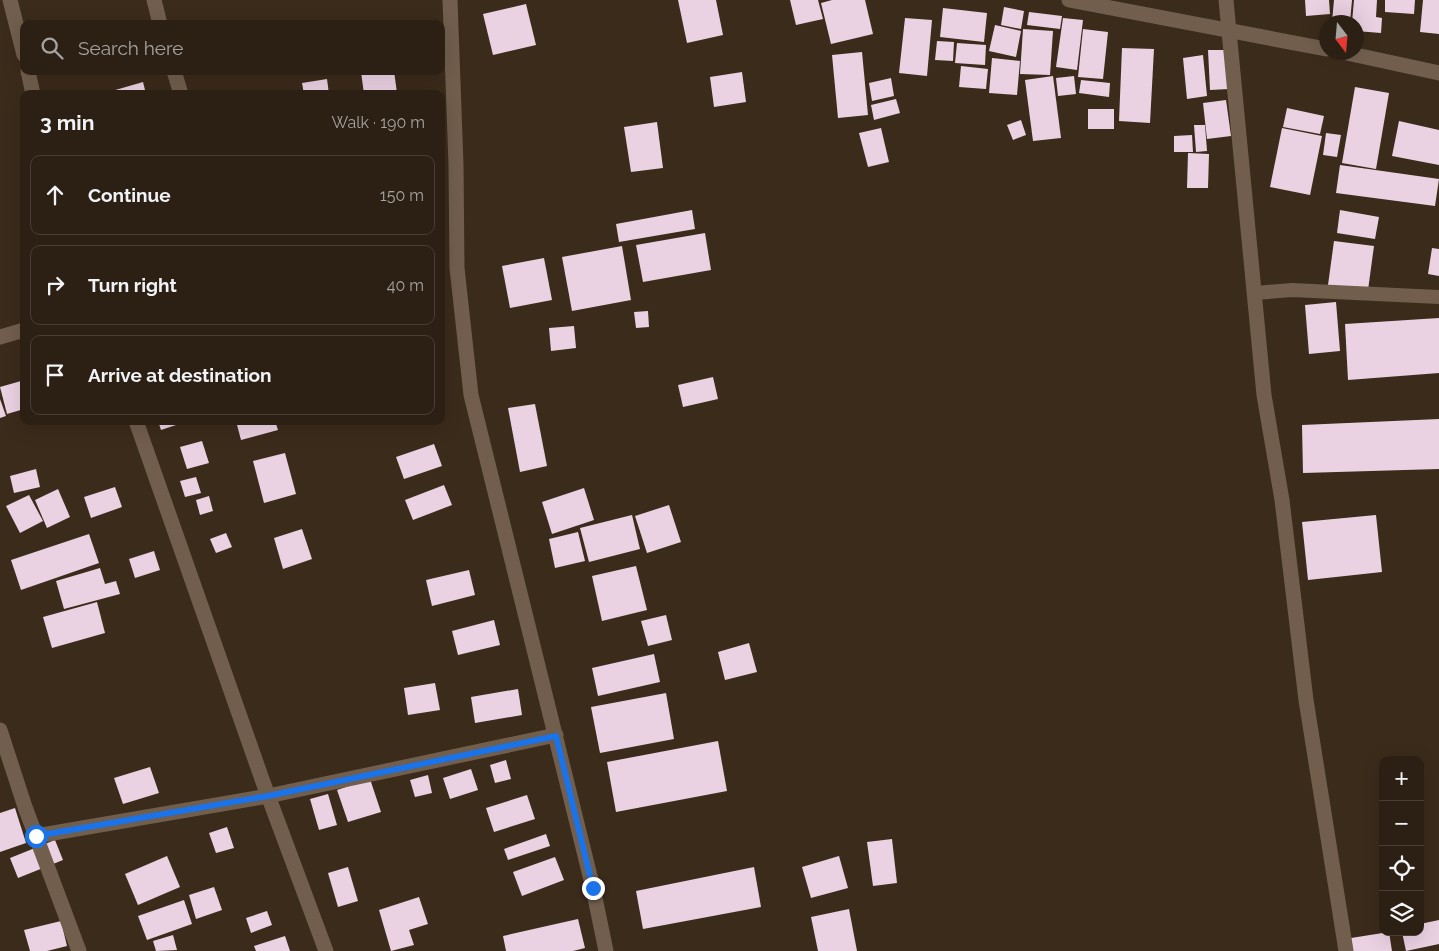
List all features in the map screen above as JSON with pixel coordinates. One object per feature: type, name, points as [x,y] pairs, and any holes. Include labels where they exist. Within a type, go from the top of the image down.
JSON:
[{"type":"street","points":[[10,0],[20,39]]},
{"type":"street","points":[[154,0],[159,20]]},
{"type":"street","points":[[450,0],[457,268],[471,395],[593,888],[606,951]]},
{"type":"street","points":[[1069,0],[1319,48]]},
{"type":"street","points":[[1226,0],[1264,395],[1282,500],[1306,700],[1346,951]]},
{"type":"street","points":[[1364,57],[1439,73]]},
{"type":"street","points":[[29,75],[32,90]]},
{"type":"street","points":[[175,75],[180,90]]},
{"type":"street","points":[[0,337],[20,331]]},
{"type":"street","points":[[137,425],[268,796],[326,951]]},
{"type":"street","points":[[0,730],[36,836],[79,951]]},
{"type":"street","points":[[36,836],[268,796],[556,736]]},
{"type":"lane","points":[[1255,293],[1292,290],[1439,297]]},
{"type":"building","points":[[678,0],[716,0],[723,35],[687,43]]},
{"type":"building","points":[[790,0],[818,0],[823,19],[796,25]]},
{"type":"building","points":[[832,0],[865,0],[873,34],[831,44],[821,3]]},
{"type":"building","points":[[1305,0],[1329,0],[1330,14],[1306,16]]},
{"type":"building","points":[[1334,0],[1352,0],[1351,15],[1333,15]]},
{"type":"building","points":[[1354,0],[1377,0],[1376,17],[1382,18],[1381,33],[1364,32],[1364,15],[1353,15]]},
{"type":"building","points":[[1385,0],[1415,0],[1414,14],[1385,12]]},
{"type":"building","points":[[1423,0],[1439,0],[1439,34],[1420,32]]},
{"type":"building","points":[[526,4],[536,45],[493,55],[483,14]]},
{"type":"building","points":[[1004,7],[1024,11],[1021,29],[1001,25]]},
{"type":"building","points":[[943,8],[987,13],[984,42],[940,37]]},
{"type":"building","points":[[1029,12],[1062,16],[1060,29],[1027,25]]},
{"type":"building","points":[[905,18],[932,20],[927,76],[899,73]]},
{"type":"building","points":[[1063,18],[1083,20],[1077,70],[1056,67]]},
{"type":"building","points":[[995,25],[1021,31],[1016,57],[989,51]]},
{"type":"building","points":[[1023,29],[1053,31],[1050,75],[1020,74]]},
{"type":"building","points":[[1083,29],[1108,32],[1103,79],[1078,77]]},
{"type":"building","points":[[937,41],[954,42],[953,61],[935,60]]},
{"type":"building","points":[[957,43],[986,45],[985,65],[955,63]]},
{"type":"building","points":[[1122,48],[1154,49],[1150,123],[1119,121]]},
{"type":"building","points":[[1208,50],[1228,50],[1229,89],[1210,90]]},
{"type":"building","points":[[862,52],[868,115],[838,118],[832,55]]},
{"type":"building","points":[[1203,55],[1207,96],[1187,99],[1183,58]]},
{"type":"building","points":[[992,58],[1020,61],[1017,95],[989,93]]},
{"type":"building","points":[[961,66],[988,69],[986,89],[959,87]]},
{"type":"building","points":[[742,72],[746,102],[714,107],[710,77]]},
{"type":"building","points":[[361,75],[395,75],[397,90],[363,90]]},
{"type":"building","points":[[1053,76],[1061,138],[1033,141],[1025,80]]},
{"type":"building","points":[[1074,76],[1076,94],[1058,96],[1056,78]]},
{"type":"building","points":[[891,78],[894,96],[872,101],[869,83]]},
{"type":"building","points":[[327,79],[328,90],[303,90],[302,83]]},
{"type":"building","points":[[1081,80],[1110,83],[1109,97],[1079,93]]},
{"type":"building","points":[[143,82],[145,90],[115,90]]},
{"type":"building","points":[[1355,87],[1389,93],[1376,169],[1342,163]]},
{"type":"building","points":[[896,99],[900,113],[874,120],[871,105]]},
{"type":"building","points":[[1226,100],[1231,136],[1207,139],[1203,103]]},
{"type":"building","points":[[1287,108],[1324,116],[1320,134],[1283,127]]},
{"type":"building","points":[[1088,109],[1114,109],[1114,129],[1088,129]]},
{"type":"building","points":[[1021,120],[1026,135],[1013,140],[1007,125]]},
{"type":"building","points":[[1399,121],[1439,130],[1439,165],[1392,156]]},
{"type":"building","points":[[657,122],[663,168],[631,172],[624,127]]},
{"type":"building","points":[[1194,125],[1205,125],[1207,151],[1196,152]]},
{"type":"building","points":[[881,128],[889,162],[868,167],[859,133]]},
{"type":"building","points":[[1282,128],[1322,136],[1310,195],[1270,187]]},
{"type":"building","points":[[1326,133],[1341,135],[1337,157],[1323,155]]},
{"type":"building","points":[[1192,135],[1193,152],[1174,152],[1174,136]]},
{"type":"building","points":[[1188,153],[1209,154],[1208,188],[1187,188]]},
{"type":"building","points":[[1340,165],[1439,179],[1435,206],[1336,193]]},
{"type":"building","points":[[692,210],[695,229],[619,242],[616,224]]},
{"type":"building","points":[[1340,210],[1379,217],[1375,239],[1337,233]]},
{"type":"building","points":[[705,233],[711,270],[643,282],[636,245]]},
{"type":"building","points":[[1334,241],[1374,246],[1368,290],[1328,285]]},
{"type":"building","points":[[622,246],[631,300],[572,311],[562,257]]},
{"type":"building","points":[[1432,248],[1439,249],[1439,276],[1428,274]]},
{"type":"building","points":[[544,258],[552,300],[510,308],[502,266]]},
{"type":"building","points":[[1336,302],[1340,351],[1309,354],[1305,305]]},
{"type":"building","points":[[648,311],[649,327],[636,328],[634,312]]},
{"type":"building","points":[[1439,318],[1439,373],[1348,380],[1345,324]]},
{"type":"building","points":[[574,326],[576,348],[551,351],[549,328]]},
{"type":"building","points":[[713,377],[718,399],[683,407],[678,385]]},
{"type":"building","points":[[20,381],[20,410],[7,414],[0,387]]},
{"type":"building","points":[[0,399],[6,416],[0,418]]},
{"type":"building","points":[[535,404],[547,466],[520,472],[508,408]]},
{"type":"building","points":[[1439,419],[1439,469],[1303,473],[1302,425]]},
{"type":"building","points":[[159,425],[176,425],[161,430]]},
{"type":"building","points":[[237,425],[276,425],[278,430],[241,440]]},
{"type":"building","points":[[202,441],[209,463],[187,469],[180,447]]},
{"type":"building","points":[[434,444],[442,466],[404,479],[396,457]]},
{"type":"building","points":[[285,453],[296,494],[264,503],[253,461]]},
{"type":"building","points":[[36,469],[40,487],[14,493],[10,476]]},
{"type":"building","points":[[196,477],[201,493],[185,497],[180,481]]},
{"type":"building","points":[[444,485],[452,505],[413,520],[405,500]]},
{"type":"building","points":[[115,487],[122,507],[91,518],[84,497]]},
{"type":"building","points":[[584,488],[594,520],[552,534],[542,502]]},
{"type":"building","points":[[58,489],[70,517],[47,528],[35,500]]},
{"type":"building","points":[[29,495],[43,521],[20,533],[6,506]]},
{"type":"building","points":[[209,496],[213,511],[200,515],[196,500]]},
{"type":"building","points":[[669,505],[681,542],[647,553],[635,516]]},
{"type":"building","points":[[632,515],[640,549],[589,562],[580,528]]},
{"type":"building","points":[[1376,515],[1382,572],[1308,580],[1302,522]]},
{"type":"building","points":[[302,529],[312,559],[283,569],[274,538]]},
{"type":"building","points":[[578,532],[585,561],[555,568],[549,539]]},
{"type":"building","points":[[226,533],[232,547],[216,553],[210,539]]},
{"type":"building","points":[[89,534],[99,563],[21,590],[11,560]]},
{"type":"building","points":[[154,551],[160,570],[135,578],[129,559]]},
{"type":"building","points":[[636,566],[647,610],[602,621],[592,576]]},
{"type":"building","points":[[100,568],[105,584],[116,581],[120,594],[64,609],[56,581]]},
{"type":"building","points":[[469,570],[475,595],[432,606],[426,580]]},
{"type":"building","points":[[97,602],[105,633],[52,648],[43,617]]},
{"type":"building","points":[[666,615],[672,640],[648,646],[641,621]]},
{"type":"building","points":[[494,620],[500,645],[458,655],[452,631]]},
{"type":"building","points":[[749,643],[757,672],[725,680],[718,652]]},
{"type":"building","points":[[654,654],[660,682],[598,696],[592,668]]},
{"type":"building","points":[[435,683],[440,710],[408,715],[404,688]]},
{"type":"building","points":[[518,689],[522,715],[475,723],[471,697]]},
{"type":"building","points":[[666,693],[674,739],[600,753],[591,707]]},
{"type":"building","points":[[718,741],[727,791],[616,812],[607,762]]},
{"type":"building","points":[[506,760],[511,779],[495,783],[490,765]]},
{"type":"building","points":[[150,767],[159,793],[123,804],[114,778]]},
{"type":"building","points":[[471,769],[478,790],[450,799],[443,778]]},
{"type":"building","points":[[428,775],[432,793],[415,797],[410,780]]},
{"type":"building","points":[[370,779],[381,812],[348,822],[337,790]]},
{"type":"building","points":[[328,794],[337,825],[319,830],[310,799]]},
{"type":"building","points":[[527,795],[535,819],[494,832],[486,808]]},
{"type":"building","points":[[15,808],[26,843],[0,852],[0,813]]},
{"type":"building","points":[[227,827],[234,848],[216,853],[209,833]]},
{"type":"building","points":[[546,834],[550,846],[508,860],[504,849]]},
{"type":"building","points":[[892,839],[897,883],[873,886],[867,842]]},
{"type":"building","points":[[55,840],[63,860],[18,878],[10,858]]},
{"type":"building","points":[[167,856],[180,887],[138,905],[125,874]]},
{"type":"building","points":[[839,856],[848,888],[811,898],[802,867]]},
{"type":"building","points":[[555,857],[564,880],[522,896],[513,872]]},
{"type":"building","points":[[348,867],[358,901],[338,907],[328,873]]},
{"type":"building","points":[[754,867],[761,907],[643,929],[636,891]]},
{"type":"building","points":[[214,887],[222,910],[196,919],[189,895]]},
{"type":"building","points":[[419,897],[428,924],[409,930],[414,945],[391,951],[379,910]]},
{"type":"building","points":[[184,900],[192,924],[147,940],[138,916]]},
{"type":"building","points":[[849,909],[857,951],[818,951],[811,917]]},
{"type":"building","points":[[267,911],[272,925],[251,933],[246,918]]},
{"type":"building","points":[[578,919],[585,948],[573,951],[506,951],[503,936]]},
{"type":"building","points":[[1439,920],[1439,944],[1406,951],[1403,936],[1424,936],[1424,923]]},
{"type":"building","points":[[61,921],[67,946],[47,951],[30,951],[24,930]]},
{"type":"building","points":[[1379,934],[1379,936],[1390,936],[1392,951],[1353,951],[1351,938]]},
{"type":"building","points":[[173,935],[177,950],[156,951],[153,941]]},
{"type":"building","points":[[285,936],[290,951],[256,951],[254,946]]},
{"type":"route","points":[[36,836],[268,796],[556,736],[593,888]]}]
